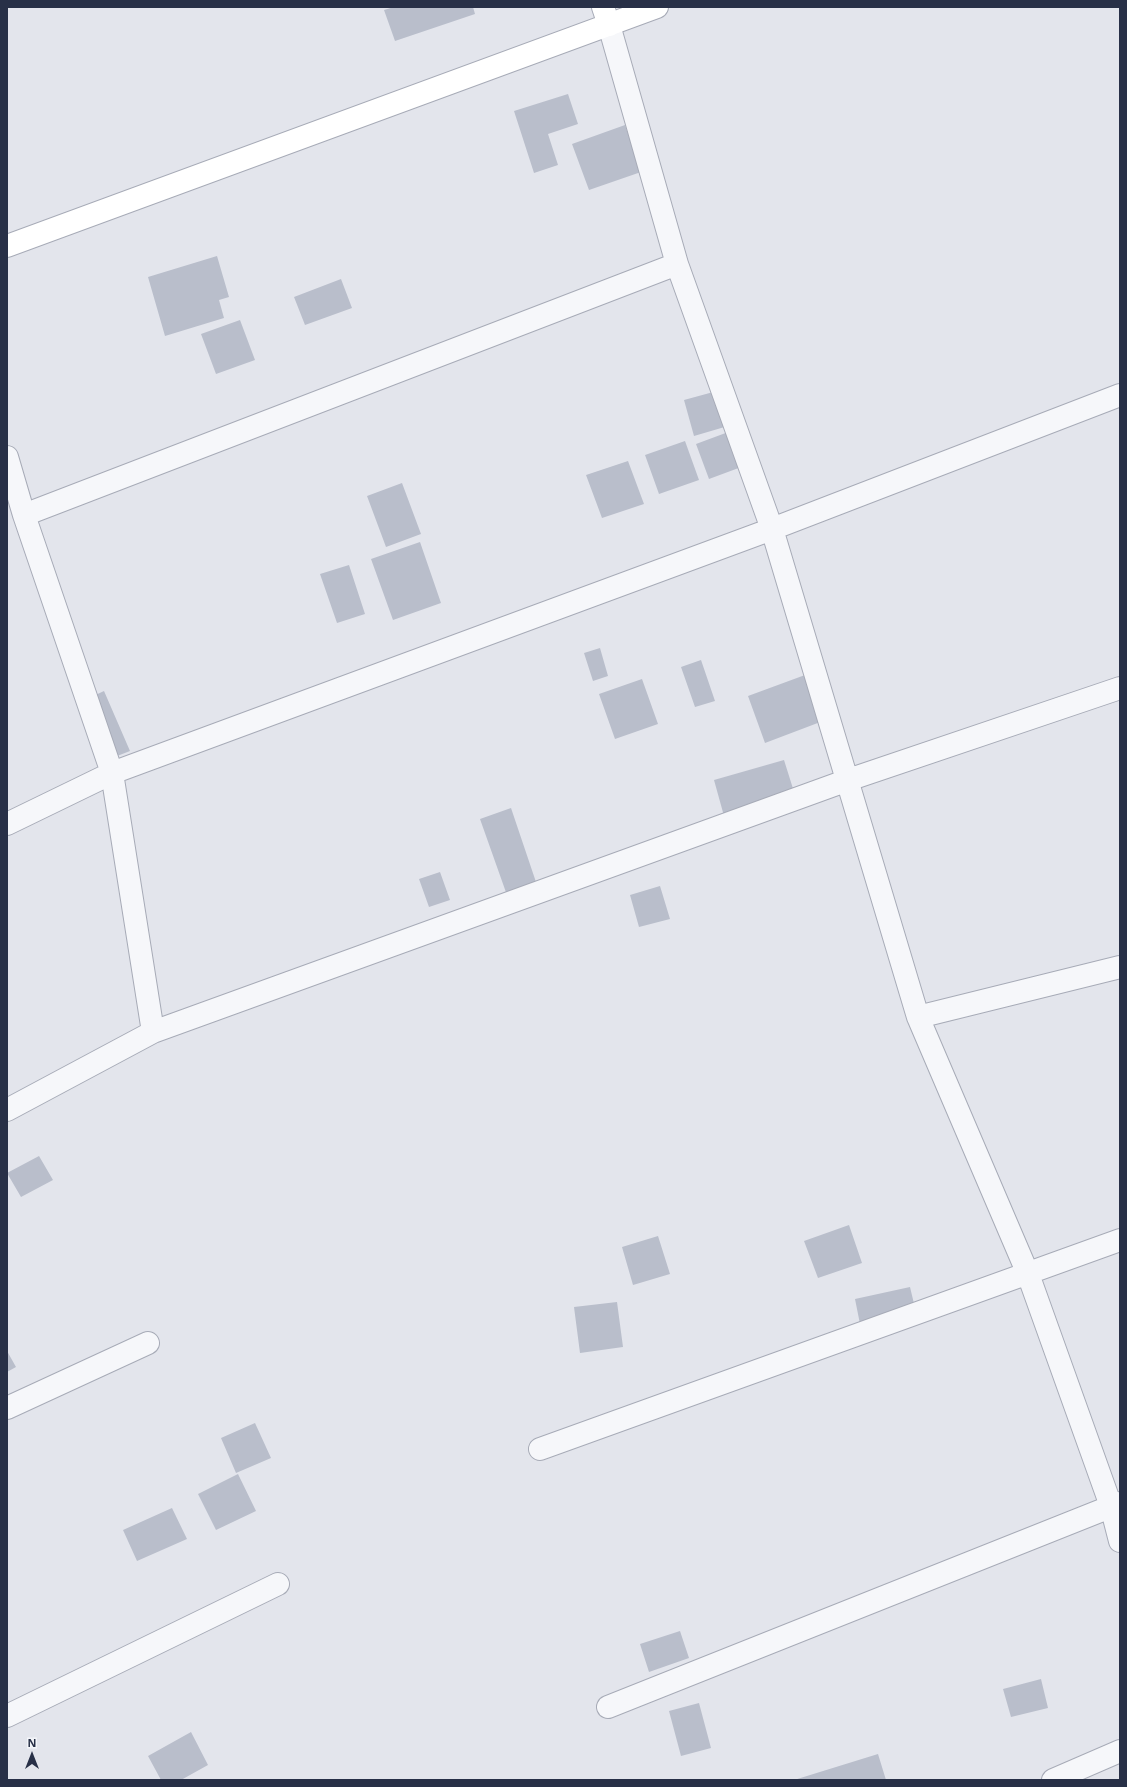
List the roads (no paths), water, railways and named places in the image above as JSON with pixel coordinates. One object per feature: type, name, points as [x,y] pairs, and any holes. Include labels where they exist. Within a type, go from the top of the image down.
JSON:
[{"type":"main road","points":[[7,246],[606,16],[657,7]]},
{"type":"street","points":[[606,16],[677,264],[772,529],[918,1017],[1028,1274],[1116,1504],[1120,1541]]},
{"type":"street","points":[[24,514],[677,264]]},
{"type":"street","points":[[7,824],[112,773],[772,529],[1120,395]]},
{"type":"street","points":[[7,458],[24,514],[112,773],[153,1032]]},
{"type":"street","points":[[7,1110],[153,1032],[848,780],[1120,688]]},
{"type":"street","points":[[918,1017],[1120,966]]},
{"type":"street","points":[[540,1449],[1120,1240]]},
{"type":"street","points":[[7,1408],[148,1343]]},
{"type":"street","points":[[608,1707],[1116,1504]]},
{"type":"street","points":[[7,1716],[278,1584]]},
{"type":"street","points":[[1053,1780],[1120,1751]]}]
